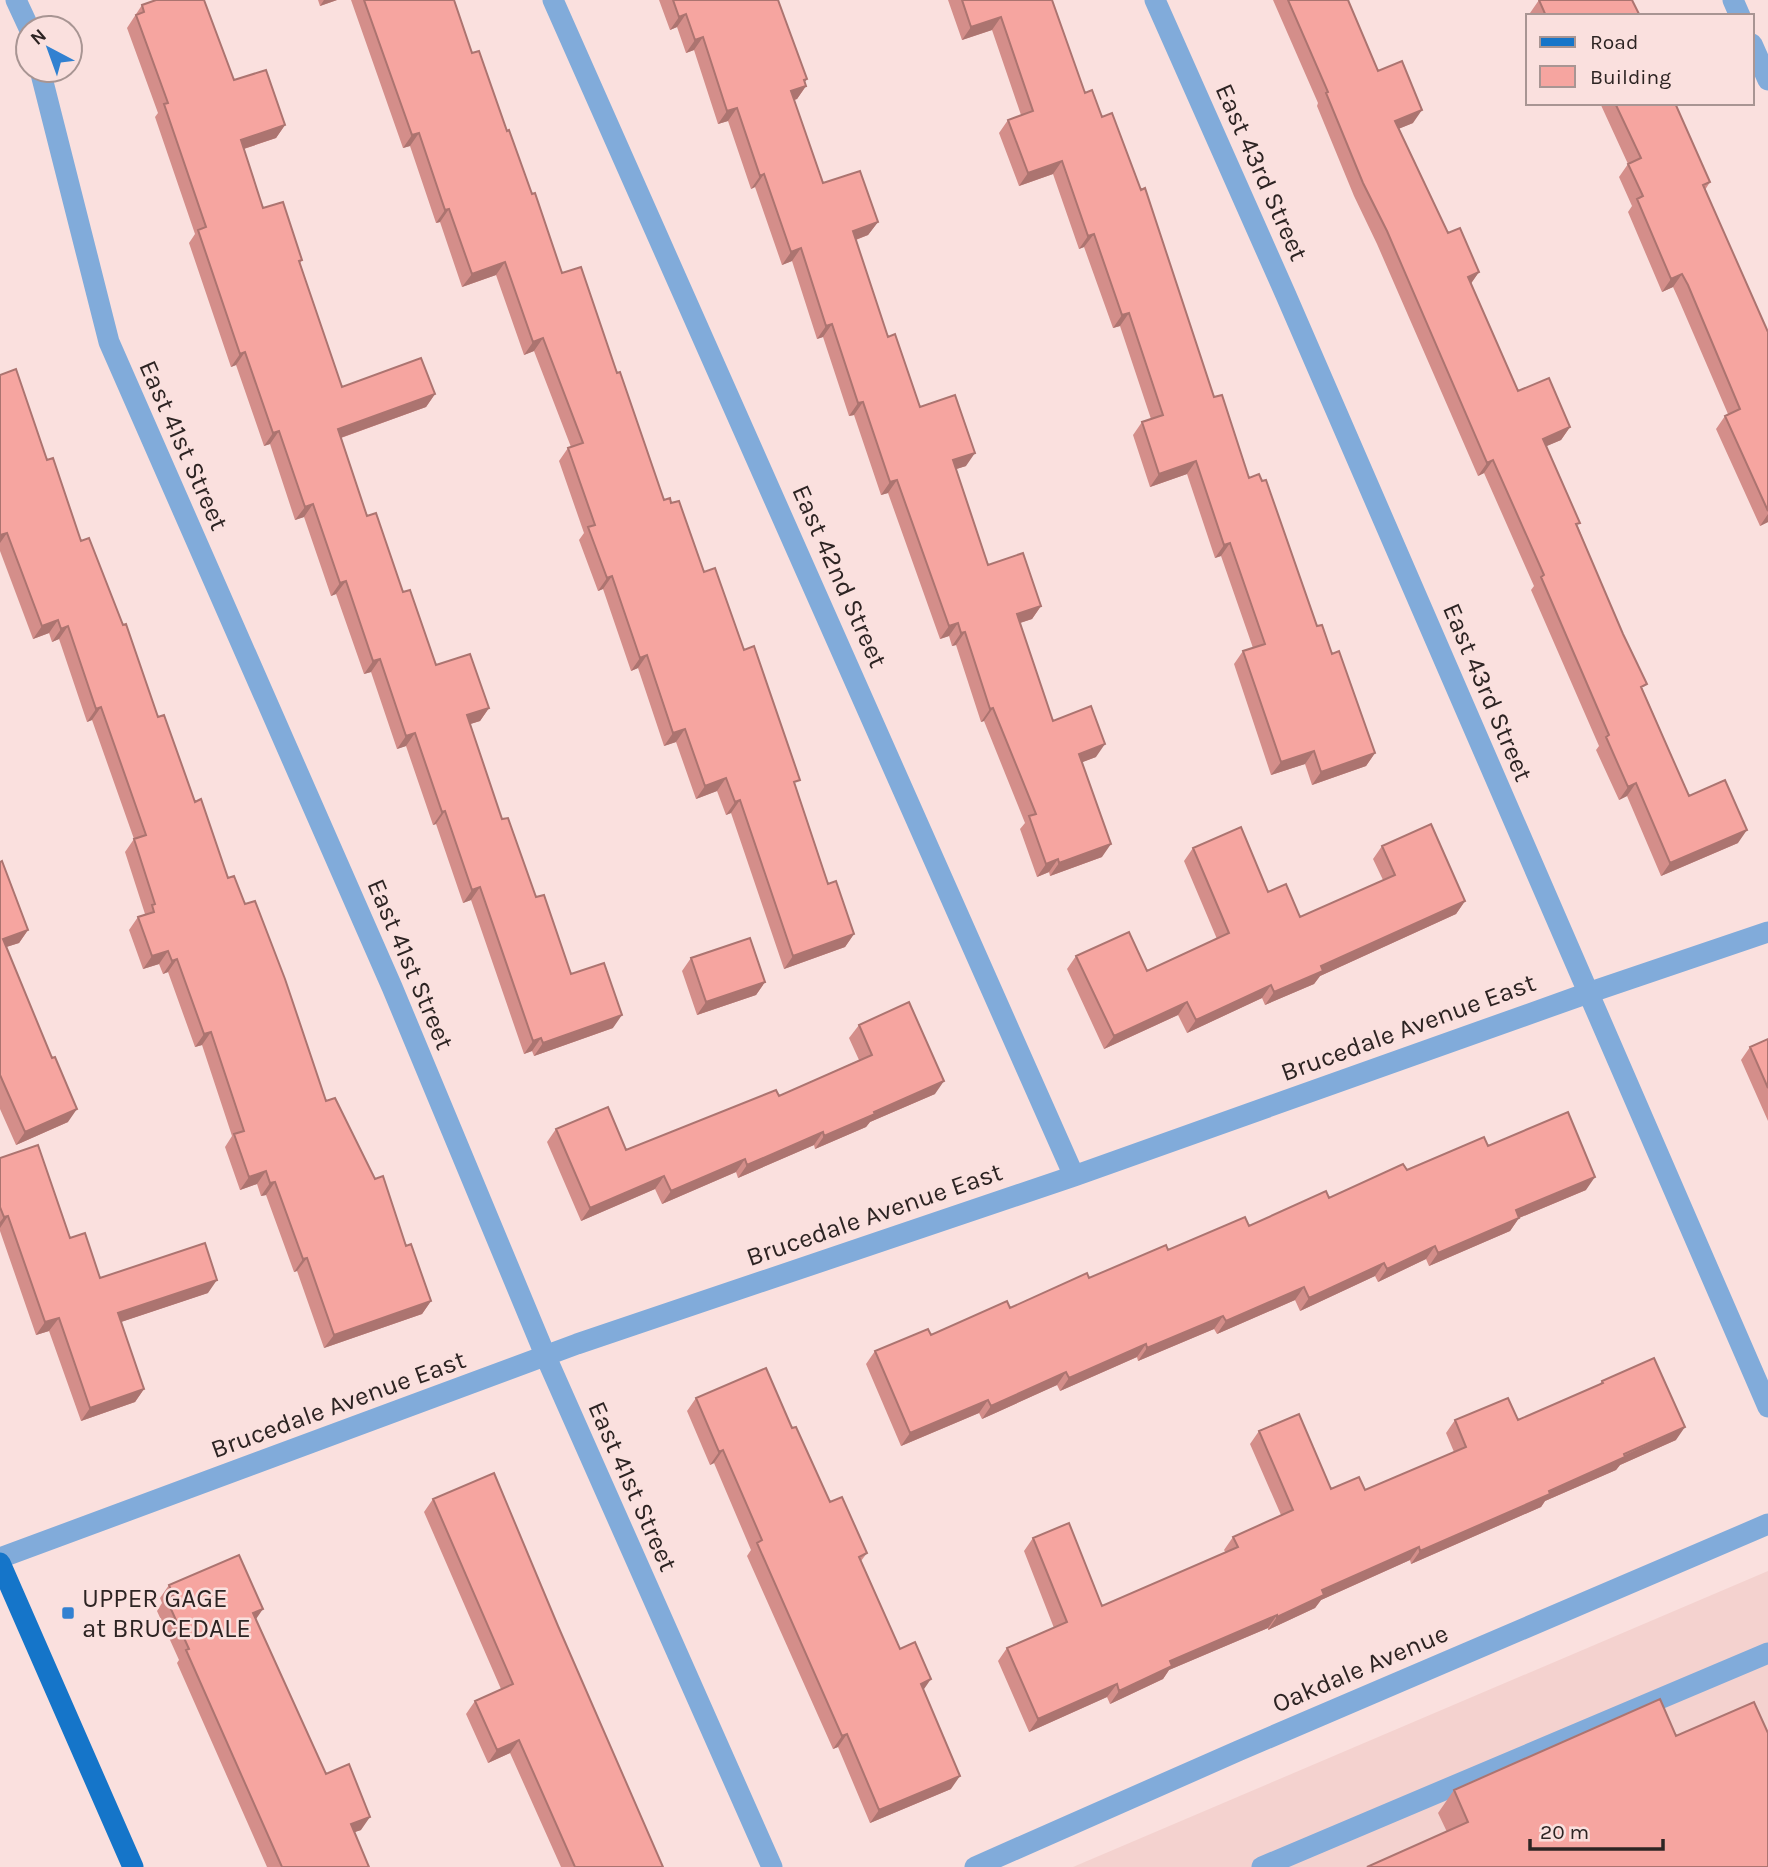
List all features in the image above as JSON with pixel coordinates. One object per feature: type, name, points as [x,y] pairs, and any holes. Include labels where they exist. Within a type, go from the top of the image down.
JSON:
[{"type":"main road","points":[[0,1561],[133,1867]]},
{"type":"street","name":"East 42nd Street","points":[[553,0],[1074,1176]]},
{"type":"street","name":"East 43rd Street","points":[[1155,0],[1291,306],[1768,1407]]},
{"type":"street","points":[[1754,48],[1768,80]]},
{"type":"street","name":"East 41st Street","points":[[44,84],[109,342],[386,975],[546,1357],[772,1867]]},
{"type":"street","name":"Brucedale Avenue East","points":[[0,1561],[546,1357],[1074,1176],[1587,993],[1768,932]]},
{"type":"street","name":"Oakdale Avenue","points":[[975,1867],[1768,1524]]},
{"type":"street","points":[[1262,1867],[1768,1653]]},
{"type":"shaded area","points":[[1768,1571],[1768,1867],[1073,1867]]},
{"type":"building","points":[[156,0],[204,0],[234,80],[266,70],[285,125],[241,140],[263,208],[283,202],[302,260],[299,261],[342,387],[421,358],[435,394],[338,429],[367,516],[376,513],[403,592],[410,590],[436,665],[470,654],[489,708],[467,715],[502,819],[508,818],[536,897],[544,895],[571,974],[604,963],[622,1015],[543,1043],[541,1038],[533,1041],[480,887],[472,890],[415,733],[406,736],[380,659],[373,661],[346,581],[340,583],[313,504],[305,507],[279,431],[273,433],[245,352],[240,354],[198,230],[206,227],[164,104],[168,103],[136,15],[144,12],[142,5]]},
{"type":"building","points":[[364,0],[454,0],[472,53],[479,51],[507,131],[509,130],[532,194],[535,193],[562,273],[581,267],[664,500],[670,498],[671,503],[679,501],[704,572],[715,568],[744,650],[754,646],[800,780],[794,782],[828,884],[836,881],[854,934],[793,956],[740,800],[735,802],[726,778],[705,786],[685,729],[673,733],[647,655],[640,658],[612,576],[607,578],[588,527],[595,525],[568,448],[583,443],[543,338],[533,342],[505,262],[472,274],[449,209],[445,210],[419,133],[412,135]]},
{"type":"building","points":[[673,0],[778,0],[807,79],[804,80],[806,86],[791,91],[823,183],[860,171],[878,222],[853,231],[888,337],[895,334],[920,407],[955,395],[975,453],[953,460],[988,565],[1023,553],[1041,606],[1017,614],[1053,721],[1091,706],[1105,744],[1079,754],[1111,844],[1059,863],[1058,859],[1046,864],[1029,816],[1036,814],[993,708],[990,709],[965,632],[961,633],[958,623],[949,626],[897,480],[890,482],[863,402],[858,403],[832,324],[826,326],[801,248],[791,252],[764,174],[760,176],[737,108],[727,111],[703,37],[695,40],[686,14],[679,17]]},
{"type":"building","points":[[962,0],[1052,0],[1085,93],[1092,90],[1102,117],[1112,113],[1141,190],[1145,188],[1214,397],[1222,395],[1249,478],[1259,474],[1262,481],[1266,480],[1317,626],[1322,625],[1332,654],[1339,651],[1375,753],[1321,772],[1314,751],[1281,762],[1243,651],[1265,644],[1230,543],[1224,545],[1196,461],[1159,474],[1142,422],[1163,415],[1129,313],[1122,315],[1094,234],[1088,236],[1062,161],[1028,173],[1008,120],[1033,111],[1001,17],[971,27]]},
{"type":"building","points":[[1288,0],[1348,0],[1378,71],[1402,61],[1422,110],[1395,121],[1448,233],[1460,228],[1479,272],[1468,277],[1518,391],[1549,378],[1570,427],[1543,439],[1580,523],[1576,524],[1647,684],[1641,687],[1689,796],[1725,780],[1747,830],[1670,863],[1636,783],[1628,787],[1606,737],[1609,735],[1541,577],[1544,575],[1493,460],[1487,463],[1387,231],[1363,183],[1326,93],[1328,92]]},
{"type":"building","points":[[1539,0],[1632,0],[1639,14],[1545,14]]},
{"type":"building","points":[[1616,105],[1676,105],[1710,182],[1703,185],[1768,332],[1768,511],[1725,416],[1740,409],[1688,285],[1682,274],[1671,279],[1637,199],[1643,196],[1628,164],[1641,158]]},
{"type":"building","points":[[16,369],[47,460],[53,458],[81,541],[89,538],[123,625],[126,624],[158,717],[164,715],[195,802],[201,799],[228,878],[234,876],[245,904],[255,901],[285,979],[326,1101],[335,1098],[375,1179],[383,1176],[406,1246],[411,1244],[431,1301],[334,1335],[307,1258],[303,1259],[275,1182],[270,1183],[266,1171],[249,1177],[234,1134],[244,1131],[211,1032],[204,1034],[177,959],[172,961],[168,951],[152,956],[138,917],[154,912],[152,905],[155,904],[134,839],[146,835],[101,707],[96,709],[68,626],[61,629],[58,620],[42,626],[7,533],[0,535],[0,375]]},
{"type":"building","points":[[1431,824],[1465,901],[1321,966],[1323,971],[1274,992],[1271,985],[1196,1020],[1187,1002],[1114,1036],[1076,956],[1129,932],[1147,971],[1229,933],[1193,848],[1241,827],[1268,892],[1286,884],[1300,917],[1395,875],[1382,846]]},
{"type":"building","points":[[2,861],[28,930],[3,939],[52,1058],[55,1057],[77,1109],[25,1132],[0,1075]]},
{"type":"building","points":[[750,938],[765,982],[706,1002],[691,958]]},
{"type":"building","points":[[909,1002],[944,1081],[824,1136],[823,1132],[747,1165],[745,1159],[671,1191],[664,1176],[590,1208],[556,1129],[608,1107],[626,1150],[776,1090],[779,1096],[872,1055],[859,1025]]},
{"type":"building","points":[[1768,1039],[1768,1088],[1750,1047]]},
{"type":"building","points":[[1568,1112],[1595,1177],[1516,1210],[1519,1218],[1438,1253],[1435,1246],[1387,1269],[1384,1263],[1309,1298],[1304,1287],[1226,1321],[1223,1316],[1147,1348],[1146,1344],[1069,1378],[1066,1372],[991,1406],[988,1400],[910,1433],[875,1351],[928,1329],[931,1335],[1007,1301],[1010,1308],[1087,1273],[1089,1278],[1166,1245],[1168,1250],[1245,1217],[1249,1226],[1326,1191],[1329,1198],[1403,1164],[1407,1170],[1484,1137],[1488,1146]]},
{"type":"building","points":[[38,1145],[70,1238],[85,1233],[100,1278],[205,1243],[217,1280],[118,1313],[144,1389],[90,1408],[59,1318],[45,1322],[8,1216],[4,1217],[0,1207],[0,1158]]},
{"type":"building","points":[[1654,1358],[1685,1427],[1549,1491],[1550,1494],[1322,1590],[1324,1595],[1170,1661],[1172,1666],[1119,1691],[1117,1684],[1038,1719],[1007,1648],[1067,1622],[1033,1538],[1069,1523],[1102,1606],[1238,1547],[1233,1537],[1293,1510],[1259,1431],[1299,1414],[1331,1489],[1359,1477],[1365,1490],[1466,1447],[1455,1420],[1508,1398],[1518,1420]]},
{"type":"building","points":[[766,1368],[792,1428],[796,1427],[830,1502],[842,1497],[867,1553],[859,1557],[900,1649],[915,1642],[931,1679],[921,1684],[960,1776],[879,1810],[847,1734],[842,1736],[757,1543],[762,1540],[723,1450],[719,1452],[696,1398]]},
{"type":"building","points":[[494,1473],[663,1867],[575,1867],[519,1740],[497,1750],[475,1701],[513,1684],[433,1499]]},
{"type":"building","points":[[239,1555],[263,1609],[253,1613],[326,1774],[349,1764],[370,1817],[351,1824],[369,1867],[282,1867],[186,1650],[189,1649],[166,1598],[173,1595],[169,1585]]},
{"type":"building","points":[[1660,1699],[1676,1736],[1754,1702],[1768,1733],[1768,1867],[1367,1867],[1468,1822],[1454,1790]]},
{"type":"place","name":"UPPER GAGE at BRUCEDALE","points":[[68,1613]]}]
